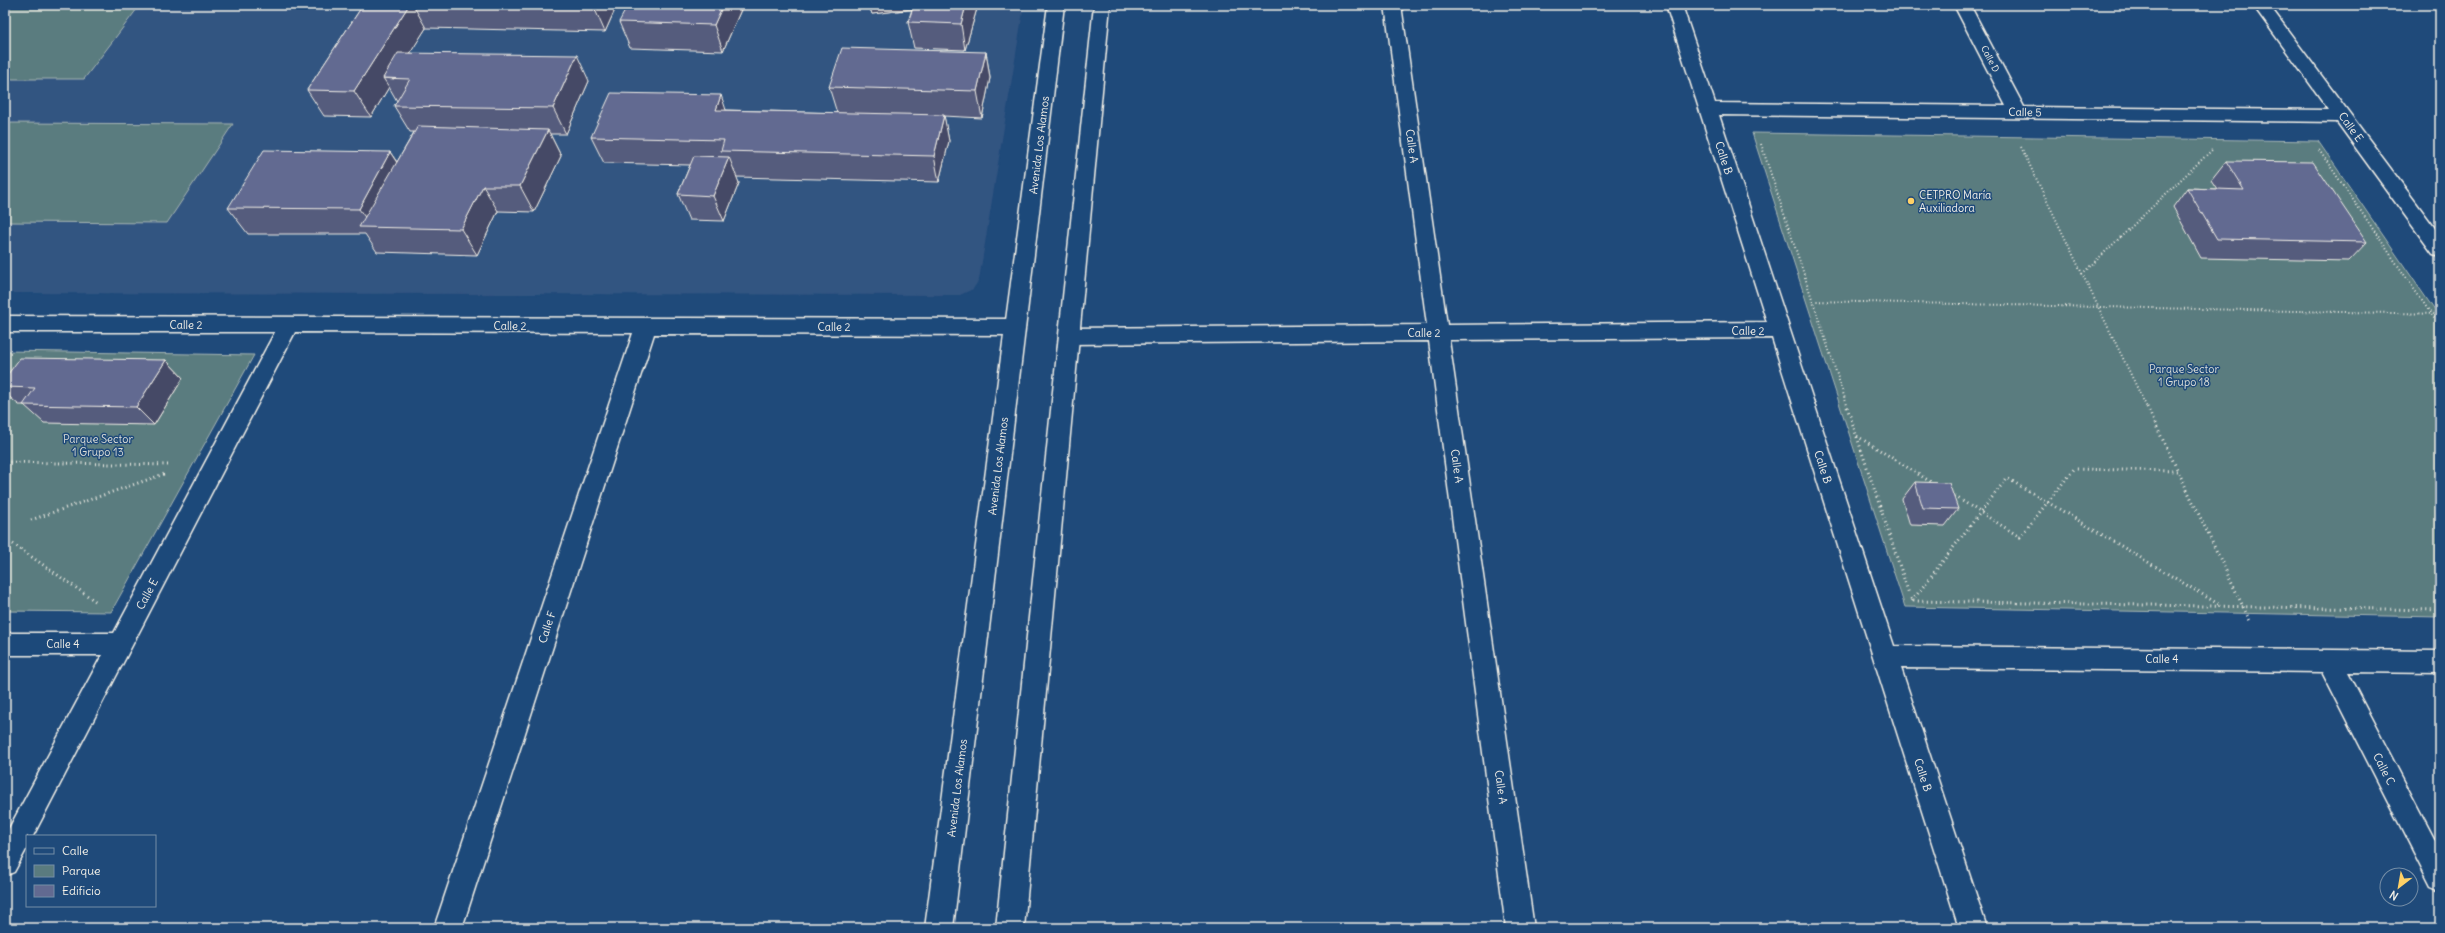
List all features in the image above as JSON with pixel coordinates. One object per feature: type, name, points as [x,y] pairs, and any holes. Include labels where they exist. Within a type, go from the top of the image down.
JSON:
[{"type":"street","name":"Avenida Los Alamos","points":[[939,928],[1056,5]]},
{"type":"street","points":[[1010,928],[1102,5]]},
{"type":"street","name":"Calle A","points":[[1393,5],[1520,928]]},
{"type":"street","name":"Calle B","points":[[1674,5],[1973,928]]},
{"type":"street","name":"Calle D","points":[[1962,5],[2011,112]]},
{"type":"street","name":"Calle E","points":[[2261,5],[2440,249]]},
{"type":"street","name":"Calle 5","points":[[1708,109],[2342,116]]},
{"type":"street","name":"Calle 2","points":[[5,324],[1015,327]]},
{"type":"street","name":"Calle E","points":[[5,863],[288,325]]},
{"type":"street","name":"Calle F","points":[[448,928],[646,326]]},
{"type":"street","name":"Calle 2","points":[[1069,336],[1779,330]]},
{"type":"street","name":"Calle 4","points":[[5,644],[121,644]]},
{"type":"street","name":"Calle 4","points":[[1881,646],[2269,660],[2440,662]]},
{"type":"street","name":"Calle C","points":[[2328,660],[2440,877]]},
{"type":"path","points":[[2011,112],[2082,274],[2269,660]]},
{"type":"path","points":[[1761,143],[1912,601]]},
{"type":"path","points":[[2315,144],[2440,327]]},
{"type":"path","points":[[2082,274],[2215,148]]},
{"type":"path","points":[[1770,301],[2440,314]]},
{"type":"path","points":[[1857,435],[1941,488]]},
{"type":"path","points":[[5,462],[173,466]]},
{"type":"path","points":[[1948,492],[2020,537],[2074,469],[2178,471]]},
{"type":"path","points":[[31,520],[174,471]]},
{"type":"path","points":[[1881,646],[1912,601],[2007,478],[2220,605]]},
{"type":"path","points":[[13,544],[108,609],[132,623]]},
{"type":"path","points":[[1912,601],[2220,605],[2440,610]]},
{"type":"shaded area","points":[[5,5],[1024,5],[979,280],[973,289],[960,295],[5,293]]},
{"type":"green space","points":[[5,5],[140,5],[84,79],[5,79]]},
{"type":"green space","points":[[5,123],[233,124],[167,223],[5,222]]},
{"type":"green space","name":"Parque Sector 1 Grupo 18","points":[[1752,133],[2318,141],[2440,318],[2440,617],[1905,607]]},
{"type":"green space","name":"Parque Sector 1 Grupo 13","points":[[5,351],[254,355],[111,612],[5,611]]},
{"type":"building","points":[[363,5],[409,5],[354,91],[307,90]]},
{"type":"building","points":[[628,5],[723,5],[714,25],[619,22]]},
{"type":"building","points":[[914,5],[966,5],[961,24],[908,22]]},
{"type":"building","points":[[842,48],[986,52],[977,91],[829,87]]},
{"type":"building","points":[[398,53],[577,55],[553,108],[394,106],[410,79],[383,78]]},
{"type":"building","points":[[611,93],[721,95],[716,110],[944,115],[934,156],[721,151],[724,140],[591,137]]},
{"type":"building","points":[[418,126],[548,130],[520,186],[483,186],[461,229],[359,227]]},
{"type":"building","points":[[264,150],[390,152],[359,209],[228,208]]},
{"type":"building","points":[[694,156],[729,157],[713,196],[678,194]]},
{"type":"building","points":[[2226,161],[2313,162],[2367,242],[2217,239],[2187,188],[2244,190]]},
{"type":"building","points":[[20,358],[166,360],[136,407],[23,405],[35,388],[5,387],[5,378]]},
{"type":"building","points":[[1915,482],[1949,483],[1958,509],[1923,508]]},
{"type":"place","name":"CETPRO María Auxiliadora","points":[[1911,201]]}]
